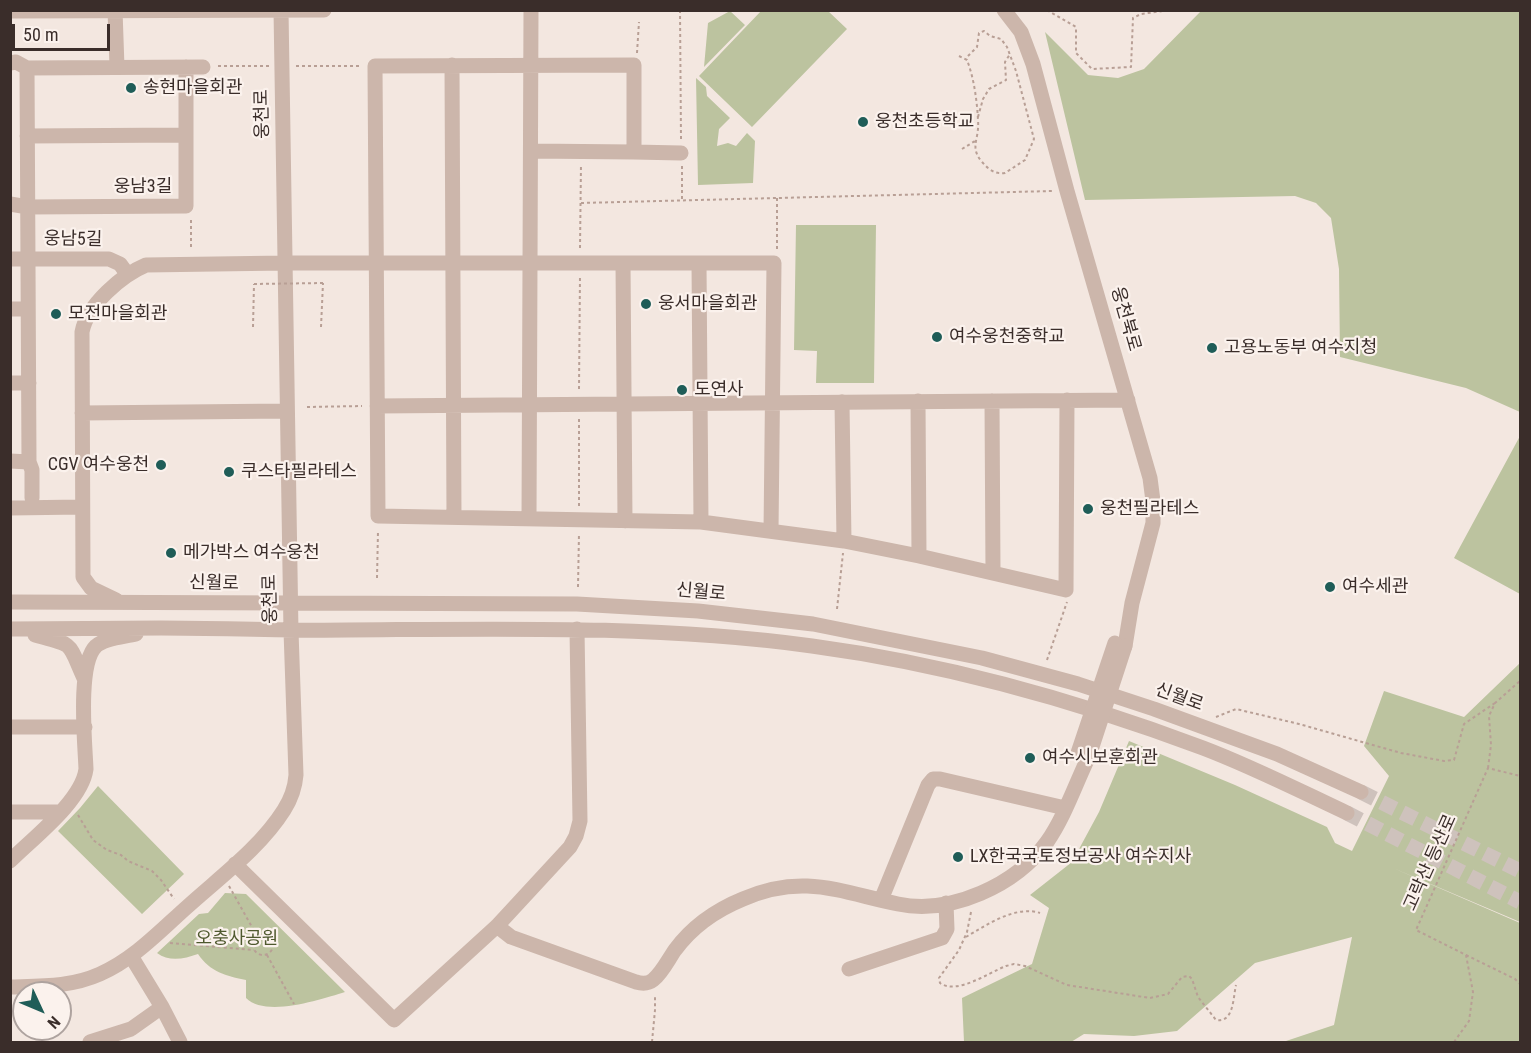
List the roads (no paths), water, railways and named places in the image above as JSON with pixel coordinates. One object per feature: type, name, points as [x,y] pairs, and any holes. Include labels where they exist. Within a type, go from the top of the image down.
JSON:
[{"type":"street","points":[[10,11],[324,10]]},
{"type":"street","points":[[530,519],[531,10]]},
{"type":"street","name":"웅천북로","points":[[497,926],[511,937],[645,984],[652,981],[692,931],[720,910],[750,896],[778,888],[813,885],[913,906],[946,903],[975,895],[1007,879],[1030,861],[1046,844],[1072,791],[1120,644],[1153,523],[1154,509],[1148,467],[1067,191],[1034,64],[1021,32],[1004,10]]},
{"type":"street","points":[[115,11],[117,67]]},
{"type":"street","name":"웅천로","points":[[10,987],[58,986],[76,983],[110,969],[131,956],[235,864],[278,819],[295,785],[281,11]]},
{"type":"street","points":[[10,63],[27,68],[203,66]]},
{"type":"street","points":[[634,152],[634,64],[375,66],[378,516],[701,522],[844,542],[919,556],[1066,590],[1067,400]]},
{"type":"street","points":[[452,65],[454,517]]},
{"type":"street","name":"웅남3길","points":[[10,204],[28,207],[186,206],[186,67]]},
{"type":"street","points":[[27,68],[29,462],[32,470],[32,498]]},
{"type":"street","points":[[27,136],[186,135]]},
{"type":"street","points":[[531,151],[681,153]]},
{"type":"street","name":"웅남5길","points":[[10,259],[109,260],[120,264],[128,274]]},
{"type":"street","points":[[623,263],[625,520]]},
{"type":"street","points":[[699,263],[701,522]]},
{"type":"street","points":[[119,602],[91,588],[84,581],[82,339],[84,324],[90,311],[128,274],[146,265],[774,263],[771,531]]},
{"type":"street","points":[[10,309],[28,309]]},
{"type":"street","points":[[10,383],[29,383]]},
{"type":"street","points":[[377,406],[1128,400]]},
{"type":"street","points":[[918,401],[919,556]]},
{"type":"street","points":[[992,401],[993,572]]},
{"type":"street","points":[[842,402],[844,542]]},
{"type":"street","points":[[82,414],[287,411]]},
{"type":"street","points":[[10,461],[29,462]]},
{"type":"street","points":[[10,508],[82,507]]},
{"type":"street","name":"신월로","points":[[10,603],[577,604],[698,611],[813,624],[1030,670],[1154,709],[1277,754],[1361,792]]},
{"type":"street","points":[[10,861],[71,801],[82,784],[85,774],[84,678],[89,659],[97,645],[163,628]]},
{"type":"street","points":[[11,629],[163,628],[291,631],[577,629],[662,632],[813,646],[977,678],[1061,701],[1205,749],[1347,813]]},
{"type":"street","points":[[11,629],[67,644],[74,652],[84,678]]},
{"type":"street","points":[[235,864],[394,1020],[497,926],[563,855],[576,836],[580,821],[577,629]]},
{"type":"street","points":[[10,727],[85,728]]},
{"type":"street","points":[[881,900],[928,785],[933,779],[1065,808]]},
{"type":"street","points":[[10,812],[60,812]]},
{"type":"street","points":[[849,969],[942,938],[947,929],[946,903]]},
{"type":"street","points":[[131,956],[180,1042]]},
{"type":"street","points":[[90,1042],[131,1029],[162,1007]]},
{"type":"tunnel","points":[[1361,792],[1520,871]]},
{"type":"tunnel","points":[[1347,813],[1520,902]]},
{"type":"place","name":"송현마을회관","points":[[131,88]]},
{"type":"place","name":"웅천초등학교","points":[[863,122]]},
{"type":"place","name":"웅서마을회관","points":[[646,304]]},
{"type":"place","name":"모전마을회관","points":[[56,314]]},
{"type":"place","name":"여수웅천중학교","points":[[937,337]]},
{"type":"place","name":"고용노동부 여수지청","points":[[1212,348]]},
{"type":"place","name":"도연사","points":[[682,390]]},
{"type":"place","name":"CGV 여수웅천","points":[[161,465]]},
{"type":"place","name":"쿠스타필라테스","points":[[229,472]]},
{"type":"place","name":"웅천필라테스","points":[[1088,509]]},
{"type":"place","name":"메가박스 여수웅천","points":[[171,553]]},
{"type":"place","name":"여수세관","points":[[1330,587]]},
{"type":"place","name":"여수시보훈회관","points":[[1030,758]]},
{"type":"place","name":"LX한국국토정보공사 여수지사","points":[[958,857]]},
{"type":"park label","name":"오충사공원","points":[[237,939]]}]
